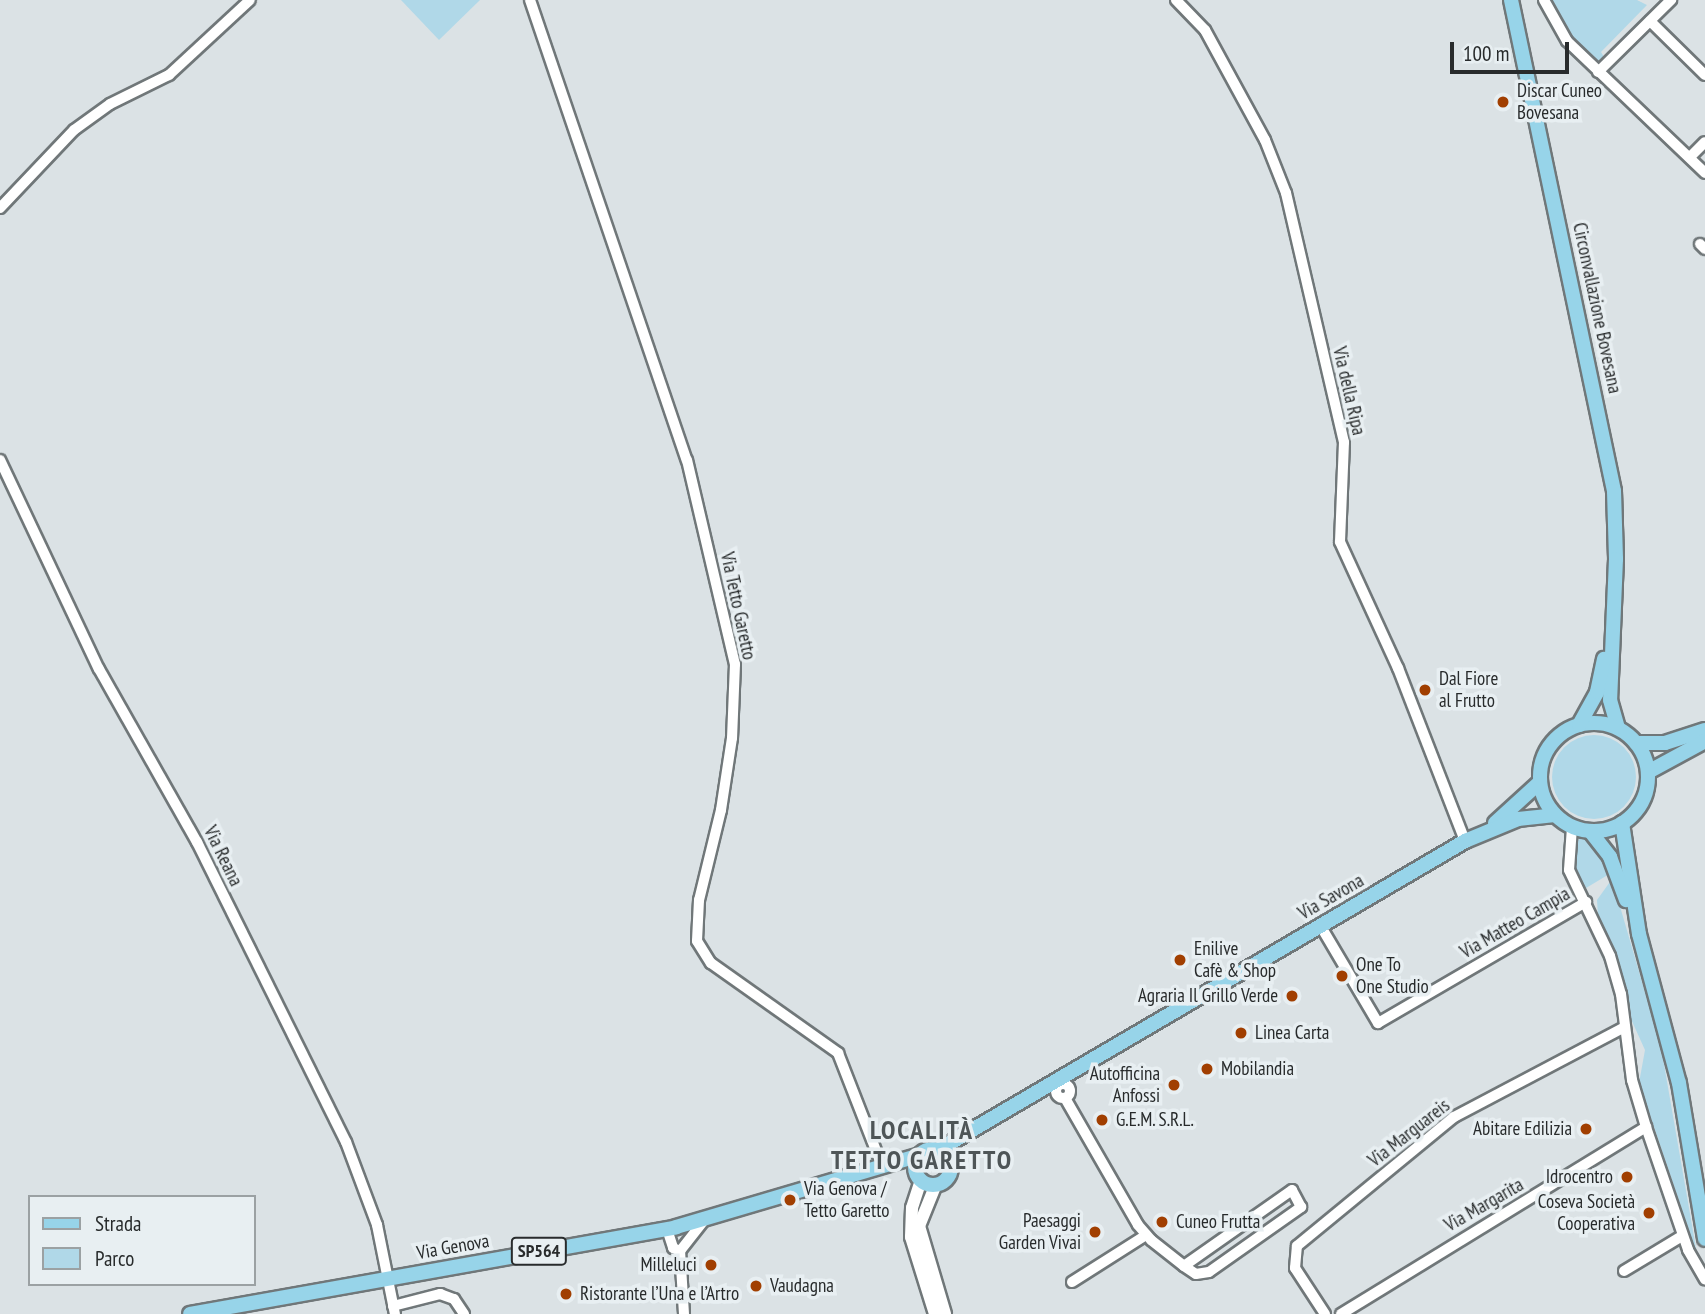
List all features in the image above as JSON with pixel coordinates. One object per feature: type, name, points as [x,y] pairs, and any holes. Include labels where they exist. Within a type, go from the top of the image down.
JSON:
[{"type":"main road","name":"Circonvallazione Bovesana","points":[[1511,0],[1604,428],[1614,491],[1616,559],[1610,627],[1610,700],[1618,729]]},
{"type":"main road","name":"Circonvallazione Bovesana","points":[[1579,724],[1597,692],[1610,627]]},
{"type":"main road","points":[[1579,724],[1618,729],[1636,743],[1648,772],[1642,801],[1622,823],[1590,831],[1572,827],[1555,815],[1539,783],[1547,749],[1555,738],[1579,724]]},
{"type":"main road","points":[[1636,743],[1665,743],[1705,730]]},
{"type":"main road","points":[[1648,772],[1705,741]]},
{"type":"main road","name":"Via Savona","points":[[1479,834],[1522,802],[1539,783]]},
{"type":"main road","name":"Via Savona","points":[[939,1150],[1059,1083],[1465,841],[1518,819],[1555,815]]},
{"type":"main road","points":[[1622,823],[1626,887],[1679,1083],[1705,1239]]},
{"type":"main road","points":[[1590,831],[1610,857],[1626,887]]},
{"type":"main road","name":"Via Savona","points":[[950,1162],[975,1131]]},
{"type":"main road","points":[[939,1150],[950,1162],[949,1174],[936,1184],[919,1176],[920,1154],[939,1150]]},
{"type":"main road","name":"Via Genova","points":[[190,1314],[672,1228],[920,1154]]},
{"type":"main road","name":"Via Genova","points":[[883,1166],[919,1176]]},
{"type":"street","points":[[0,208],[74,130],[110,104],[169,75],[250,0]]},
{"type":"street","name":"Via Tetto Garetto","points":[[530,0],[687,460],[734,664],[732,738],[722,810],[699,900],[696,941],[710,963],[838,1053],[883,1166]]},
{"type":"street","name":"Via della Ripa","points":[[1176,0],[1205,30],[1265,141],[1286,193],[1344,442],[1340,542],[1398,668],[1465,841]]},
{"type":"street","points":[[1544,0],[1567,41],[1698,165],[1705,142]]},
{"type":"street","points":[[1598,72],[1671,0]]},
{"type":"street","points":[[1650,21],[1705,75]]},
{"type":"street","name":"Via Reana","points":[[0,460],[99,669],[198,842],[346,1142],[377,1225],[394,1310]]},
{"type":"street","name":"Via Matteo Campia","points":[[1572,827],[1569,870],[1610,956],[1620,994],[1623,1028],[1646,1127],[1682,1236],[1705,1280]]},
{"type":"street","name":"Via Matteo Campia","points":[[1320,925],[1378,1023],[1586,902]]},
{"type":"street","name":"Via Marguareis","points":[[1325,1314],[1295,1268],[1297,1246],[1454,1117],[1623,1028]]},
{"type":"street","points":[[1059,1083],[1057,1094],[1065,1098],[1146,1235],[1184,1266],[1196,1274],[1219,1265],[1301,1206],[1292,1190],[1184,1266]]},
{"type":"street","name":"Via Margarita","points":[[1341,1314],[1646,1127]]},
{"type":"street","points":[[919,1176],[912,1208],[911,1237],[935,1314]]},
{"type":"street","points":[[936,1184],[919,1226],[945,1314]]},
{"type":"street","points":[[684,1247],[706,1218]]},
{"type":"street","points":[[672,1228],[684,1247],[684,1314]]},
{"type":"street","points":[[1072,1282],[1146,1235]]},
{"type":"street","points":[[1624,1271],[1682,1236]]},
{"type":"street","points":[[394,1310],[440,1294],[454,1298],[464,1314]]},
{"type":"green space","points":[[401,0],[480,0],[439,40]]},
{"type":"green space","points":[[1551,0],[1637,0],[1647,5],[1601,52],[1604,57],[1598,63],[1567,31]]},
{"type":"green space","points":[[1594,735],[1610,738],[1624,747],[1633,761],[1636,777],[1633,793],[1624,807],[1610,816],[1594,819],[1578,816],[1564,807],[1555,793],[1552,777],[1555,761],[1564,747],[1578,738]]},
{"type":"green space","points":[[1582,836],[1598,848],[1611,873],[1586,888],[1572,863],[1575,844]]},
{"type":"green space","points":[[1612,879],[1661,1047],[1697,1254],[1639,1083],[1645,1050],[1626,1008],[1617,961],[1598,916],[1597,900]]},
{"type":"place","name":"Discar Cuneo Bovesana","points":[[1503,102]]},
{"type":"place","name":"Dal Fiore al Frutto","points":[[1425,690]]},
{"type":"place","name":"Enilive Cafè & Shop","points":[[1180,960]]},
{"type":"place","name":"One To One Studio","points":[[1342,976]]},
{"type":"place","name":"Agraria Il Grillo Verde","points":[[1292,996]]},
{"type":"place","name":"Linea Carta","points":[[1241,1033]]},
{"type":"place","name":"Mobilandia","points":[[1207,1069]]},
{"type":"place","name":"Autofficina Anfossi","points":[[1174,1085]]},
{"type":"place","name":"G.E.M. S.R.L.","points":[[1102,1120]]},
{"type":"place","name":"Abitare Edilizia","points":[[1586,1129]]},
{"type":"place","name":"Idrocentro","points":[[1627,1177]]},
{"type":"place","name":"Via Genova / Tetto Garetto","points":[[790,1200]]},
{"type":"place","name":"Coseva Società Cooperativa","points":[[1649,1213]]},
{"type":"place","name":"Cuneo Frutta","points":[[1162,1222]]},
{"type":"place","name":"Paesaggi Garden Vivai","points":[[1095,1232]]},
{"type":"place","name":"Milleluci","points":[[711,1265]]},
{"type":"place","name":"Vaudagna","points":[[756,1286]]},
{"type":"place","name":"Ristorante l’Una e l’Artro","points":[[566,1294]]},
{"type":"district","name":"LOCALITÀ TETTO GARETTO","points":[[922,1145]]}]
